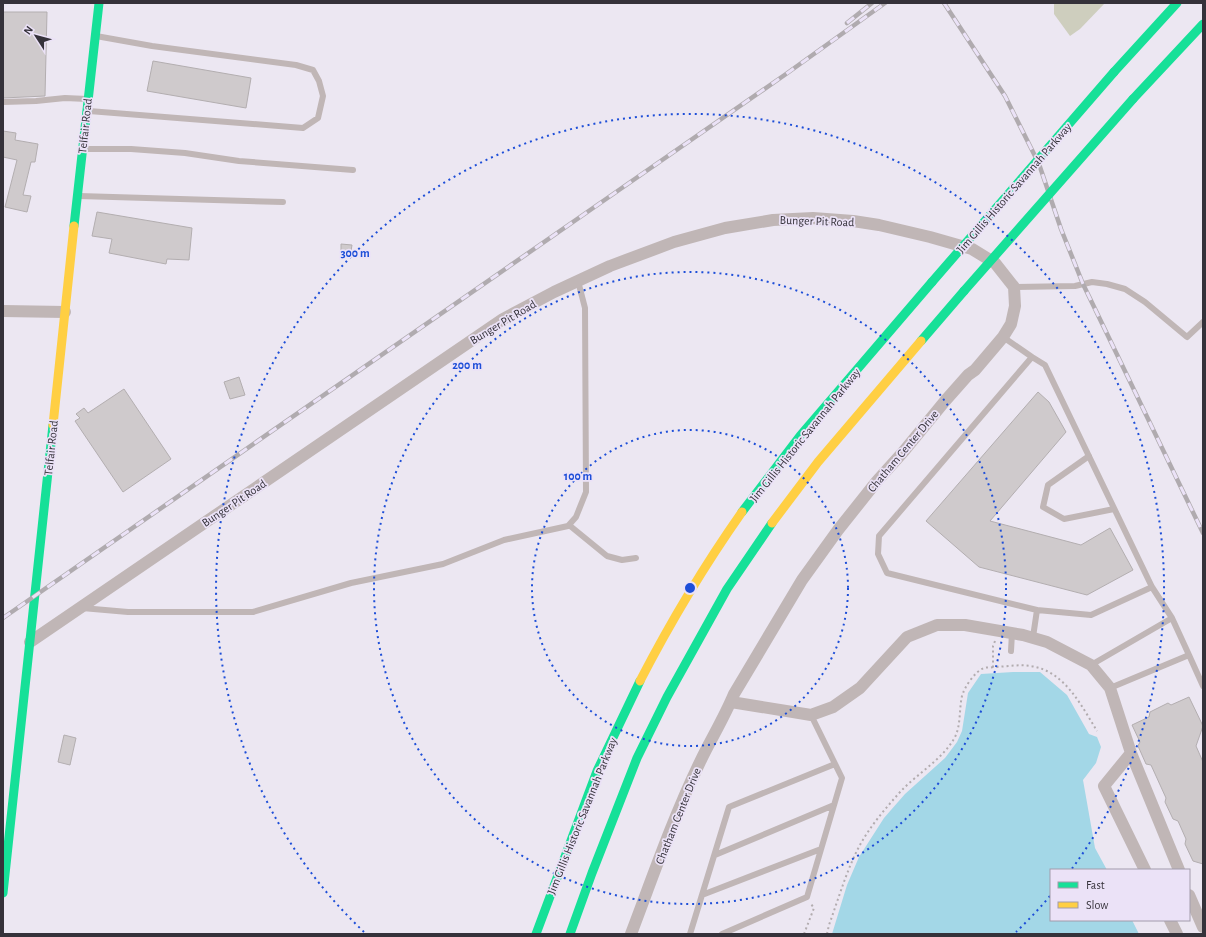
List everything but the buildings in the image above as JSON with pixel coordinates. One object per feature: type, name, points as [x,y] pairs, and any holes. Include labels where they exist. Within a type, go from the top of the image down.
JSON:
[{"type":"main road","name":"Telfair Road","points":[[3,893],[99,3]]},
{"type":"main road","name":"Jim Gillis Historic Savannah Parkway","points":[[536,934],[566,851],[598,770],[657,648],[727,533],[761,486],[800,437],[1114,72],[1177,3]]},
{"type":"main road","points":[[570,934],[637,758],[667,697],[727,589],[787,502],[859,413],[964,291],[1133,99],[1203,24]]},
{"type":"street","name":"Bunger Pit Road","points":[[30,642],[503,319],[610,266],[674,242],[726,228],[773,220],[813,218],[879,225],[972,249],[995,263],[1014,287]]},
{"type":"street","name":"Chatham Center Drive","points":[[631,934],[673,823],[700,762],[734,694],[802,580],[838,530],[877,481],[945,401],[975,370],[1003,337],[1011,324],[1015,306],[1014,287]]},
{"type":"street","points":[[3,311],[65,312]]},
{"type":"street","points":[[731,702],[811,715],[833,707],[860,688],[907,637],[937,625],[965,625],[1012,637],[1033,637],[1048,642],[1091,665],[1110,688],[1131,753],[1179,869]]},
{"type":"street","points":[[1131,753],[1104,786],[1145,869]]},
{"type":"street","points":[[1190,897],[1203,927]]},
{"type":"street","points":[[1170,921],[1177,934]]},
{"type":"lane","points":[[87,111],[303,128],[318,118],[323,96],[319,80],[313,70],[296,65],[159,47],[95,36]]},
{"type":"lane","points":[[3,102],[66,98],[88,100]]},
{"type":"lane","points":[[83,149],[139,149],[185,153],[239,161],[353,170]]},
{"type":"lane","points":[[78,196],[283,202]]},
{"type":"lane","points":[[81,607],[128,612],[253,612],[351,583],[443,564],[504,540],[569,525],[576,517],[586,492],[585,308],[578,281]]},
{"type":"lane","points":[[1014,287],[1075,286],[1092,282],[1107,284],[1125,290],[1145,302],[1187,337],[1203,322]]},
{"type":"lane","points":[[1003,337],[1045,365],[1152,587],[1172,618],[1203,686]]},
{"type":"lane","points":[[1032,357],[879,536],[878,554],[887,573],[1037,610],[1091,615],[1152,587]]},
{"type":"lane","points":[[1089,456],[1048,485],[1043,507],[1064,519],[1114,509]]},
{"type":"lane","points":[[569,525],[606,556],[622,560],[636,558]]},
{"type":"lane","points":[[1033,637],[1037,610]]},
{"type":"lane","points":[[1091,665],[1172,618]]},
{"type":"lane","points":[[1011,652],[1012,637]]},
{"type":"lane","points":[[1110,688],[1189,655]]},
{"type":"lane","points":[[722,934],[807,898],[842,778],[811,715]]},
{"type":"lane","points":[[690,934],[729,807],[835,764]]},
{"type":"lane","points":[[3,807],[13,805]]},
{"type":"lane","points":[[715,855],[834,805]]},
{"type":"lane","points":[[702,895],[821,849]]},
{"type":"path","points":[[993,667],[994,642],[1012,637]]},
{"type":"path","points":[[827,934],[855,856],[867,834],[886,808],[907,784],[943,752],[955,737],[959,722],[961,697],[972,678],[983,668],[1029,666],[1043,668],[1066,685],[1076,697],[1097,731]]},
{"type":"path","points":[[804,934],[814,908],[807,898]]},
{"type":"green space","points":[[1054,3],[1105,3],[1080,29],[1070,36],[1054,14]]},
{"type":"water","points":[[1040,672],[1067,695],[1089,734],[1097,737],[1101,747],[1096,763],[1083,780],[1095,848],[1106,869],[1050,869],[1050,921],[1132,921],[1139,934],[832,934],[847,885],[859,857],[884,818],[905,794],[945,758],[957,742],[962,731],[968,693],[981,674]]},
{"type":"railway","points":[[847,23],[872,3]]},
{"type":"railway","points":[[3,618],[786,74],[885,3]]},
{"type":"railway","points":[[944,3],[1005,96],[1039,164],[1061,229],[1083,284],[1203,533]]},
{"type":"traffic: fast","points":[[74,226],[99,3]]},
{"type":"traffic: fast","points":[[1114,72],[1177,3]]},
{"type":"traffic: fast","points":[[1133,99],[1203,24]]},
{"type":"traffic: fast","points":[[932,282],[1114,72]]},
{"type":"traffic: fast","points":[[964,291],[1133,99]]},
{"type":"traffic: fast","points":[[742,512],[800,436],[932,282]]},
{"type":"traffic: fast","points":[[921,341],[964,291]]},
{"type":"traffic: fast","points":[[3,893],[53,425]]},
{"type":"traffic: fast","points":[[570,934],[637,758],[667,697],[727,589],[772,523]]},
{"type":"traffic: fast","points":[[536,934],[597,771],[640,681]]},
{"type":"traffic: slow","points":[[53,425],[74,226]]},
{"type":"traffic: slow","points":[[772,523],[818,462],[921,341]]},
{"type":"traffic: slow","points":[[640,681],[688,595],[742,512]]}]
